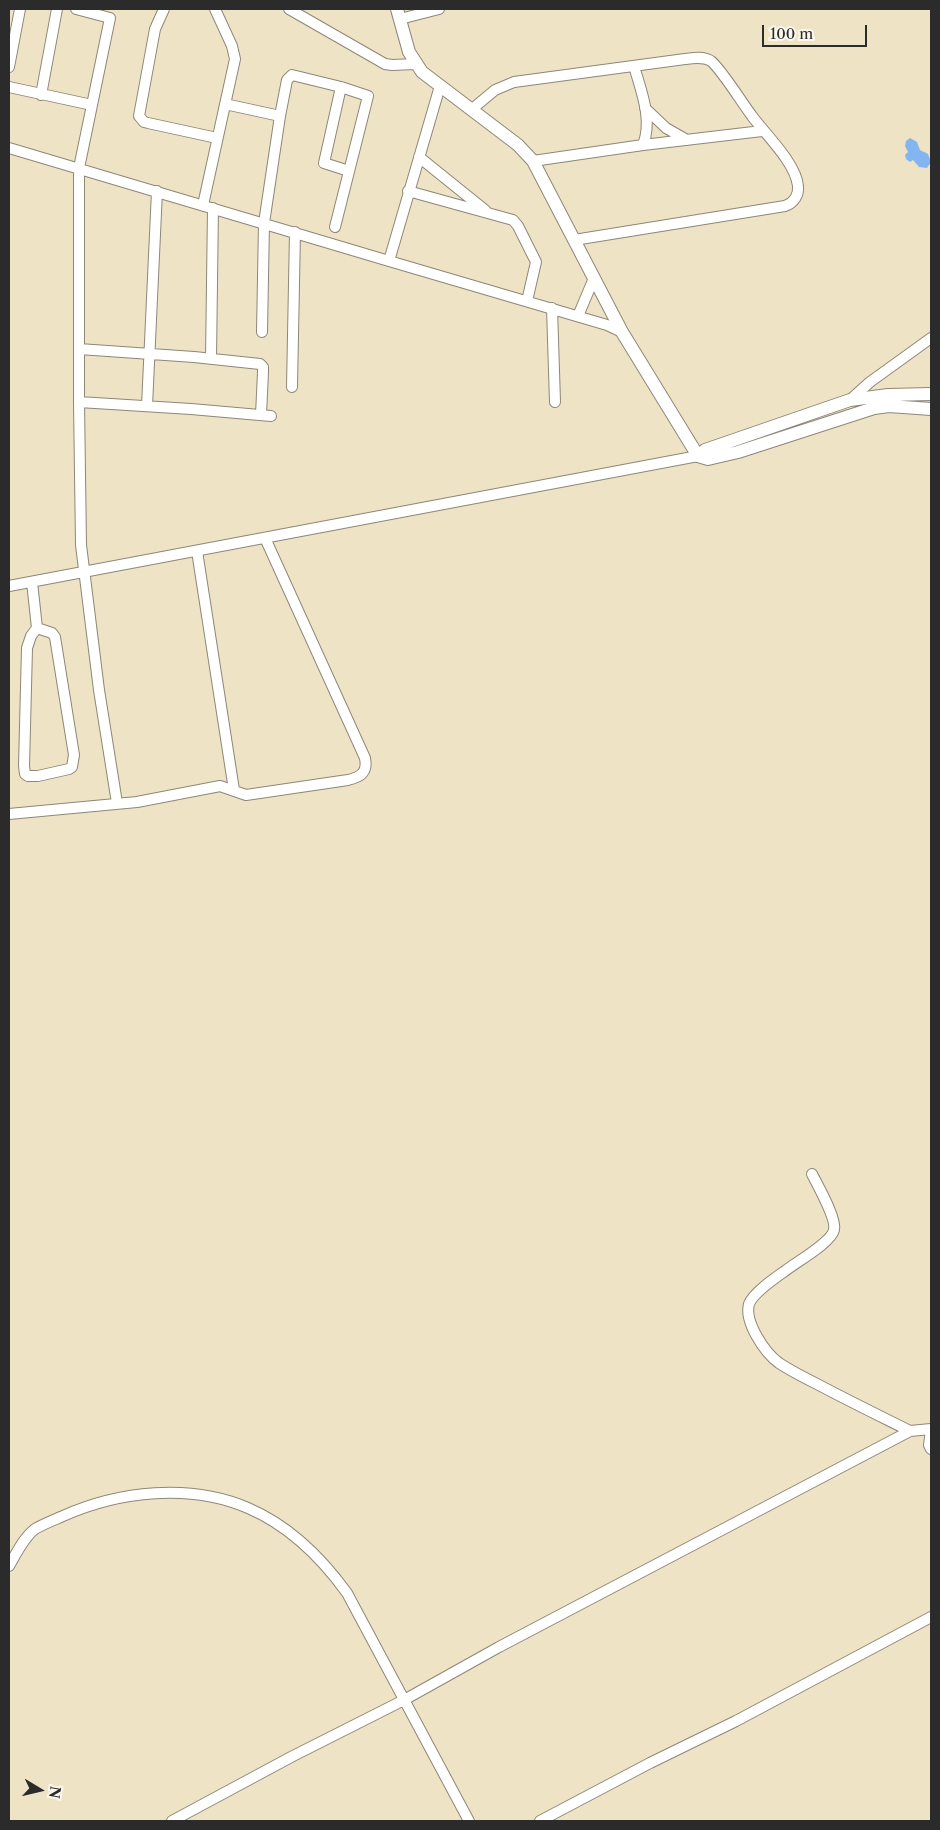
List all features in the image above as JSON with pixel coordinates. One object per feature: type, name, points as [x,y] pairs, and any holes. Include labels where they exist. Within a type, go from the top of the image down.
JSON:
[{"type":"main road","points":[[398,14],[409,52],[422,72],[518,145],[533,161],[622,332],[698,456],[708,458],[738,452],[874,408],[889,406],[931,409]]},
{"type":"main road","points":[[698,456],[705,450],[850,400],[888,394],[931,394]]},
{"type":"street","points":[[9,67],[20,9]]},
{"type":"street","points":[[41,94],[57,9]]},
{"type":"street","points":[[76,9],[110,18],[79,168],[78,349],[81,545],[99,690],[116,803]]},
{"type":"street","points":[[164,9],[155,29],[139,116],[144,122],[217,138]]},
{"type":"street","points":[[203,205],[234,66],[234,55],[215,9]]},
{"type":"street","points":[[289,9],[385,64],[416,64]]},
{"type":"street","points":[[398,14],[438,9]]},
{"type":"street","points":[[471,110],[495,90],[514,82],[692,58],[707,59],[715,65],[762,131],[773,141],[797,180],[797,196],[791,204],[574,240]]},
{"type":"street","points":[[634,66],[645,108],[647,130],[643,145]]},
{"type":"street","points":[[262,332],[264,222],[280,116],[287,80],[290,76],[294,75],[341,87],[366,95],[368,98],[335,227]]},
{"type":"street","points":[[389,261],[440,86]]},
{"type":"street","points":[[9,87],[92,105]]},
{"type":"street","points":[[341,87],[324,163],[328,166],[349,171]]},
{"type":"street","points":[[225,104],[280,116]]},
{"type":"street","points":[[645,108],[666,128],[687,140]]},
{"type":"street","points":[[533,161],[643,145],[762,131]]},
{"type":"street","points":[[9,148],[552,308],[608,325],[622,332]]},
{"type":"street","points":[[418,157],[489,213]]},
{"type":"street","points":[[147,406],[157,191]]},
{"type":"street","points":[[408,191],[513,220],[536,258],[527,301]]},
{"type":"street","points":[[212,358],[213,208]]},
{"type":"street","points":[[292,387],[294,232]]},
{"type":"street","points":[[578,316],[594,278]]},
{"type":"street","points":[[552,308],[555,402]]},
{"type":"street","points":[[850,400],[870,382],[931,338]]},
{"type":"street","points":[[78,349],[212,358],[262,365],[266,416],[79,402]]},
{"type":"street","points":[[9,586],[698,456]]},
{"type":"street","points":[[9,814],[159,798],[220,786],[246,795],[348,780],[363,774],[366,765],[365,758],[264,538]]},
{"type":"street","points":[[197,551],[234,790]]},
{"type":"street","points":[[32,582],[37,628],[31,636],[27,648],[24,766],[25,774],[31,777],[69,769],[74,762],[55,638],[52,633],[37,628]]},
{"type":"street","points":[[812,1174],[834,1221],[834,1232],[752,1298],[749,1306],[749,1318],[763,1347],[778,1363],[910,1431]]},
{"type":"street","points":[[172,1821],[910,1431],[931,1430],[928,1444],[931,1449]]},
{"type":"street","points":[[9,1566],[34,1530],[71,1512],[105,1502],[136,1496],[178,1494],[204,1496],[239,1504],[280,1525],[311,1550],[347,1593],[469,1821]]},
{"type":"street","points":[[540,1821],[650,1763],[736,1721],[931,1617]]},
{"type":"water","points":[[910,138],[917,142],[920,150],[928,154],[931,162],[927,168],[919,167],[913,160],[910,162],[906,159],[905,155],[908,152],[905,146],[906,141]]}]
